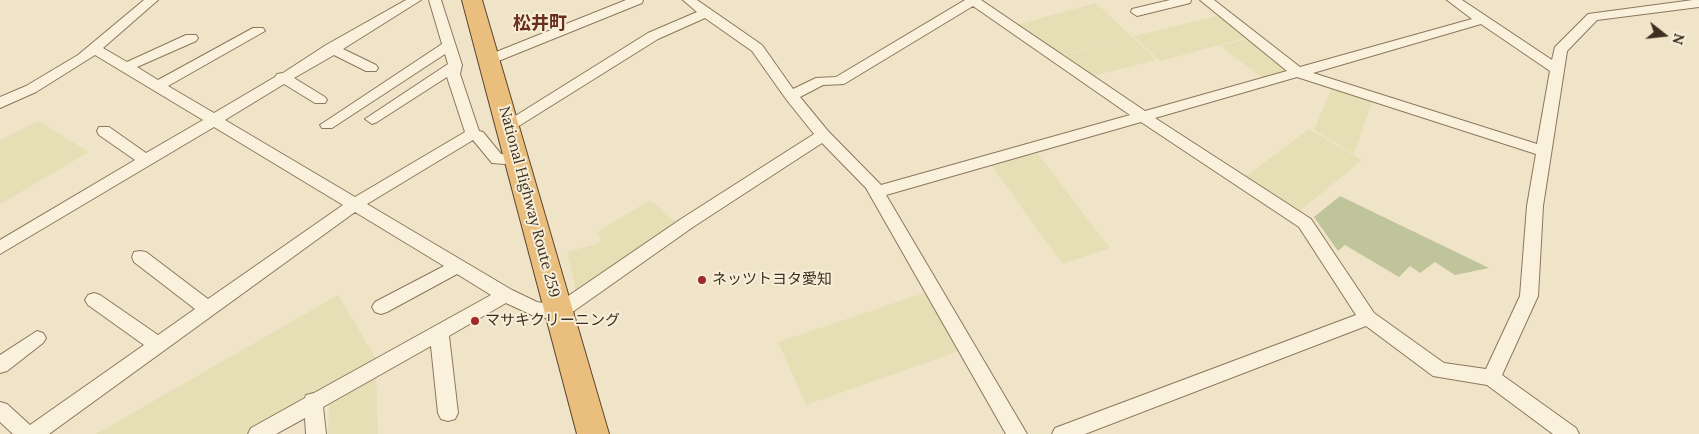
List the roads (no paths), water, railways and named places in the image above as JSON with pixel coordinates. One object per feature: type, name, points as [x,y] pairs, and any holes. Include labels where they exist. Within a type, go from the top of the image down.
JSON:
[{"type":"highway","name":"National Highway Route 259","points":[[472,0],[509,126],[558,313],[593,434]]},
{"type":"street","points":[[0,103],[30,89],[83,58],[152,0]]},
{"type":"street","points":[[0,248],[331,48],[415,0]]},
{"type":"street","points":[[435,0],[455,65],[453,74],[473,134],[478,136],[497,159],[518,160]]},
{"type":"street","points":[[490,59],[637,0]]},
{"type":"street","points":[[791,96],[821,81],[839,81],[973,0],[1142,116],[1304,223],[1368,318],[1440,370],[1491,378],[1569,434]]},
{"type":"street","points":[[1137,12],[1185,0]]},
{"type":"street","points":[[1206,0],[1299,73],[1544,151]]},
{"type":"street","points":[[1453,0],[1557,70]]},
{"type":"street","points":[[1491,378],[1530,296],[1535,206],[1560,50],[1593,17],[1660,4],[1699,3]]},
{"type":"street","points":[[509,126],[653,36],[700,4],[757,48],[791,96],[823,134],[872,184],[1017,434]]},
{"type":"street","points":[[877,192],[1482,20]]},
{"type":"street","points":[[158,86],[258,31]]},
{"type":"street","points":[[126,68],[191,38]]},
{"type":"street","points":[[327,125],[449,45]]},
{"type":"street","points":[[94,48],[506,295],[534,309],[558,313],[687,223],[823,134]]},
{"type":"street","points":[[331,48],[371,68]]},
{"type":"street","points":[[372,119],[455,65]]},
{"type":"street","points":[[282,78],[320,100]]},
{"type":"street","points":[[104,132],[146,160]]},
{"type":"street","points":[[33,434],[354,205],[418,165],[473,134]]},
{"type":"street","points":[[140,257],[208,309]]},
{"type":"street","points":[[381,307],[458,266]]},
{"type":"street","points":[[258,434],[313,401],[506,295]]},
{"type":"street","points":[[94,300],[158,345]]},
{"type":"street","points":[[1062,434],[1368,318]]},
{"type":"street","points":[[439,332],[448,413]]},
{"type":"street","points":[[0,365],[37,338]]},
{"type":"street","points":[[313,401],[316,434]]},
{"type":"street","points":[[0,410],[27,434]]},
{"type":"place","name":"ネッツトヨタ愛知","points":[[702,280]]},
{"type":"place","name":"マサキクリーニング","points":[[475,321]]},
{"type":"district","name":"松井町","points":[[540,24]]}]
